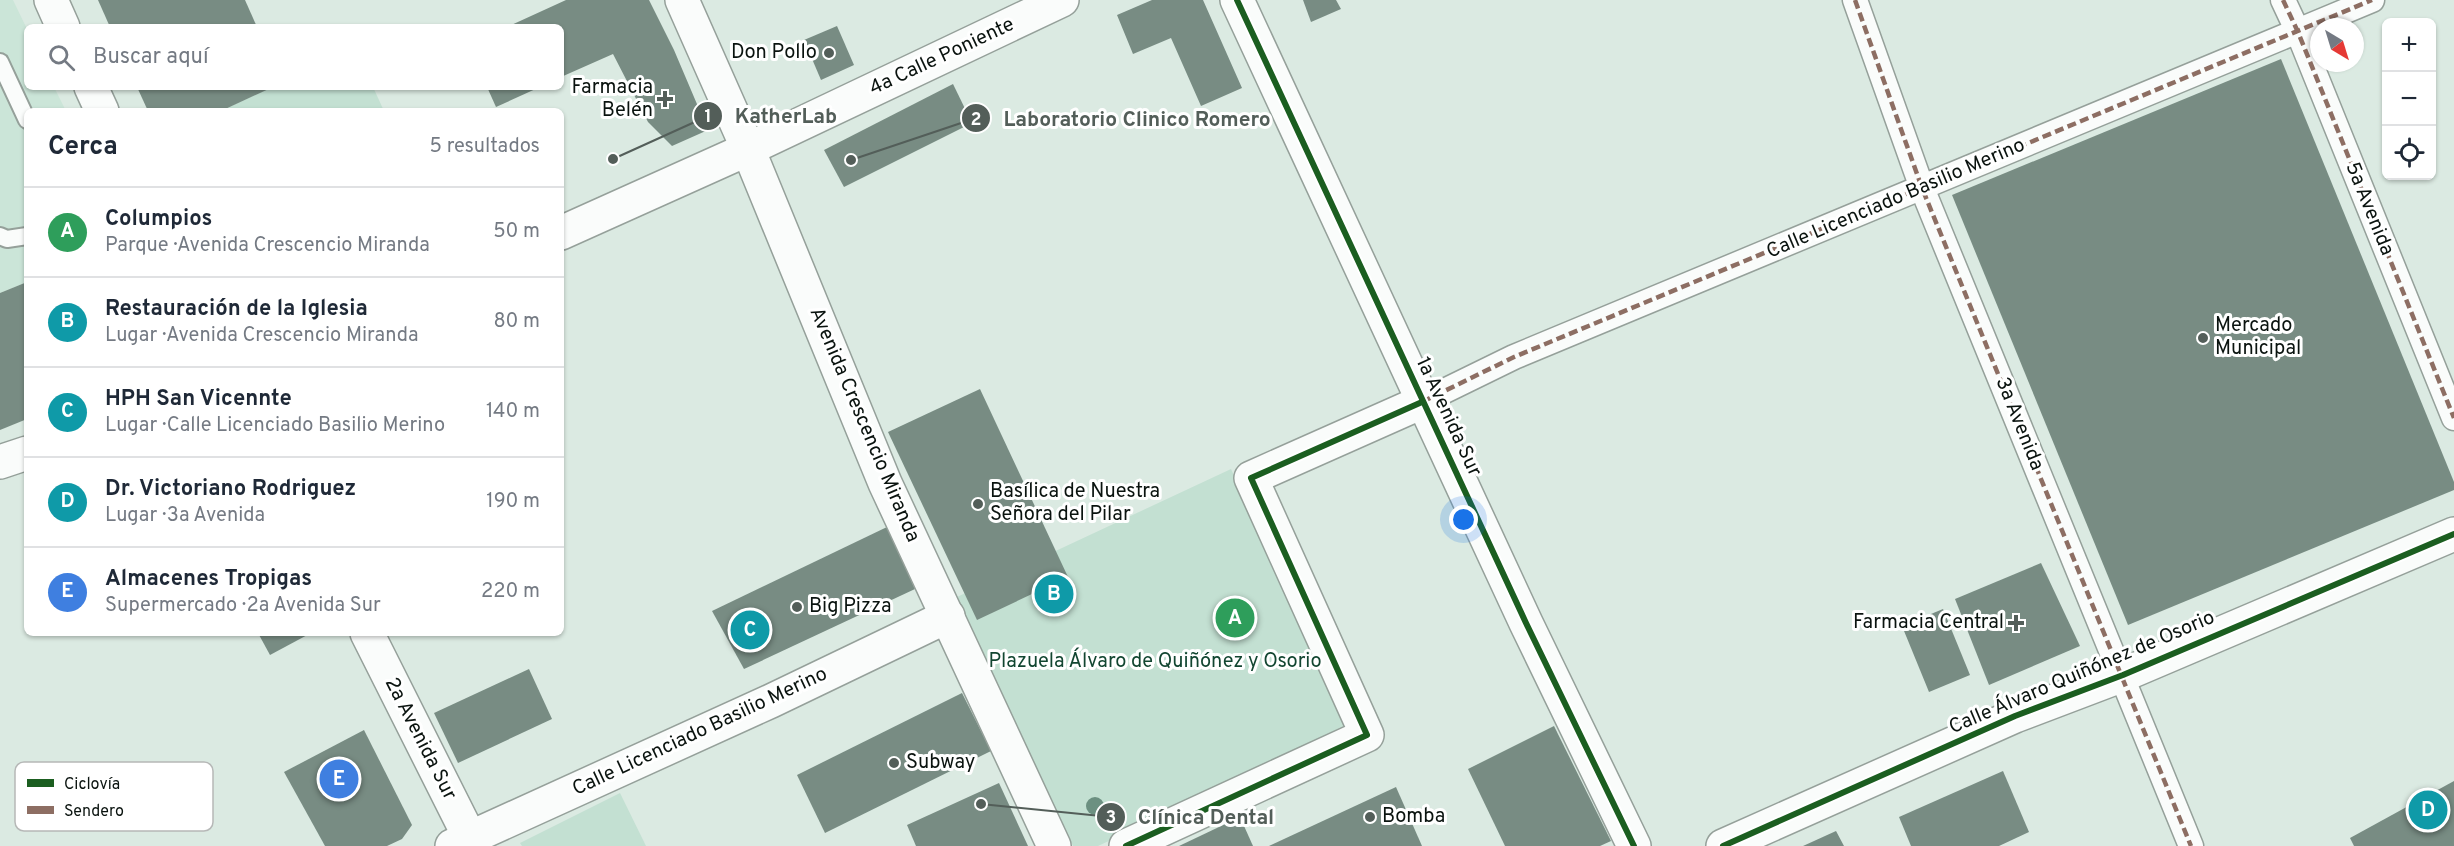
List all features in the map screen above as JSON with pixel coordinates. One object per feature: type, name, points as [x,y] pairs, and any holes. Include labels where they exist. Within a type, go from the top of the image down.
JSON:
[{"type":"street","points":[[51,0],[62,24]]},
{"type":"street","name":"Avenida Crescencio Miranda","points":[[682,0],[748,149],[885,483],[1054,846]]},
{"type":"street","name":"4a Calle Poniente","points":[[564,232],[748,149],[1062,0]]},
{"type":"street","name":"1a Avenida Sur","points":[[1237,0],[1422,402],[1634,846]]},
{"type":"street","name":"3a Avenida","points":[[1855,0],[1922,188],[2191,846]]},
{"type":"street","name":"5a Avenida","points":[[2283,0],[2454,418]]},
{"type":"street","name":"Calle Licenciado Basilio Merino","points":[[1422,402],[1514,357],[2372,0]]},
{"type":"street","points":[[92,90],[101,108]]},
{"type":"street","points":[[1126,846],[1367,735],[1251,478],[1422,402]]},
{"type":"street","points":[[0,462],[24,454]]},
{"type":"street","name":"Calle Álvaro Quiñónez de Osorio","points":[[1723,846],[2015,716],[2123,675],[2454,534]]},
{"type":"street","name":"Calle Licenciado Basilio Merino","points":[[465,843],[948,616]]},
{"type":"street","name":"2a Avenida Sur","points":[[368,636],[465,843]]},
{"type":"lane","points":[[0,62],[24,114]]},
{"type":"lane","points":[[0,236],[7,239],[24,236]]},
{"type":"shaded area","points":[[0,0],[13,0],[25,24],[24,90],[56,90],[64,108],[24,108],[24,283],[0,293]]},
{"type":"green space","points":[[266,90],[374,90],[383,108],[226,108]]},
{"type":"green space","name":"Plazuela Álvaro de Quiñónez y Osorio","points":[[1231,469],[1350,729],[1098,846],[1073,846],[957,597]]},
{"type":"green space","points":[[620,793],[646,846],[522,846],[520,843]]},
{"type":"building","points":[[98,0],[245,0],[256,24],[109,24]]},
{"type":"building","points":[[566,0],[649,0],[674,50],[708,130],[672,146],[648,122],[613,54],[564,76],[564,24],[514,24]]},
{"type":"building","points":[[1152,0],[1203,0],[1242,88],[1201,106],[1171,38],[1133,54],[1117,15]]},
{"type":"building","points":[[1303,0],[1336,0],[1341,9],[1311,22]]},
{"type":"building","name":"Don Pollo","points":[[837,26],[854,65],[821,80],[804,40]]},
{"type":"building","name":"Mercado Municipal","points":[[2281,59],[2454,482],[2454,490],[2128,625],[1952,195]]},
{"type":"building","points":[[953,84],[972,123],[844,187],[824,150]]},
{"type":"building","points":[[138,90],[266,90],[228,108],[147,108]]},
{"type":"building","points":[[488,90],[533,90],[496,107]]},
{"type":"building","points":[[24,283],[24,420],[0,430],[0,293]]},
{"type":"building","name":"Basílica de Nuestra Señora del Pilar","points":[[980,389],[1068,577],[977,620],[888,432]]},
{"type":"building","points":[[887,527],[915,589],[744,669],[712,611]]},
{"type":"building","name":"Farmacia Central","points":[[2041,563],[2080,646],[1989,685],[1955,599]]},
{"type":"building","points":[[1943,609],[1970,675],[1929,692],[1902,626]]},
{"type":"building","points":[[260,636],[305,636],[270,655]]},
{"type":"building","points":[[529,669],[552,719],[458,763],[434,713]]},
{"type":"building","name":"Subway","points":[[962,693],[991,751],[825,833],[797,775]]},
{"type":"building","points":[[1554,726],[1611,841],[1600,846],[1505,846],[1468,769]]},
{"type":"building","points":[[364,730],[412,825],[402,839],[387,846],[325,846],[284,772]]},
{"type":"building","points":[[2003,771],[2029,832],[1999,846],[1911,846],[1899,817]]},
{"type":"building","points":[[2454,781],[2454,846],[2354,846],[2350,838]]},
{"type":"building","points":[[999,783],[1028,846],[916,846],[907,825]]},
{"type":"building","name":"Bomba","points":[[1396,787],[1422,846],[1269,846]]},
{"type":"building","points":[[1240,817],[1253,846],[1179,846]]},
{"type":"building","points":[[1836,831],[1844,846],[1803,846]]},
{"type":"marked path","points":[[1855,0],[1922,188],[2191,846]]},
{"type":"marked path","points":[[2283,0],[2454,418]]},
{"type":"marked path","points":[[1422,402],[1514,357],[2372,0]]},
{"type":"cycle path","points":[[1237,0],[1526,623],[1634,846]]},
{"type":"cycle path","points":[[1126,846],[1367,735],[1251,478],[1422,402]]},
{"type":"cycle path","points":[[1723,846],[2015,716],[2123,675],[2454,534]]},
{"type":"place","name":"Don Pollo","points":[[829,53]]},
{"type":"place","name":"Farmacia Belén","points":[[665,99]]},
{"type":"place","name":"KatherLab","points":[[613,159]]},
{"type":"place","name":"Laboratorio Clinico Romero","points":[[851,160]]},
{"type":"place","name":"Mercado Municipal","points":[[2203,338]]},
{"type":"place","name":"Basílica de Nuestra Señora del Pilar","points":[[978,504]]},
{"type":"place","name":"Restauración de la Iglesia","points":[[1054,594]]},
{"type":"place","name":"Big Pizza","points":[[797,607]]},
{"type":"place","name":"Columpios","points":[[1235,618]]},
{"type":"place","name":"Farmacia Central","points":[[2016,623]]},
{"type":"place","name":"HPH San Vicennte","points":[[750,630]]},
{"type":"place","name":"Subway","points":[[894,763]]},
{"type":"place","name":"Almacenes Tropigas","points":[[339,779]]},
{"type":"place","name":"Clínica Dental","points":[[981,804]]},
{"type":"place","name":"Dr. Victoriano Rodriguez","points":[[2428,810]]},
{"type":"place","name":"Bomba","points":[[1370,817]]}]
